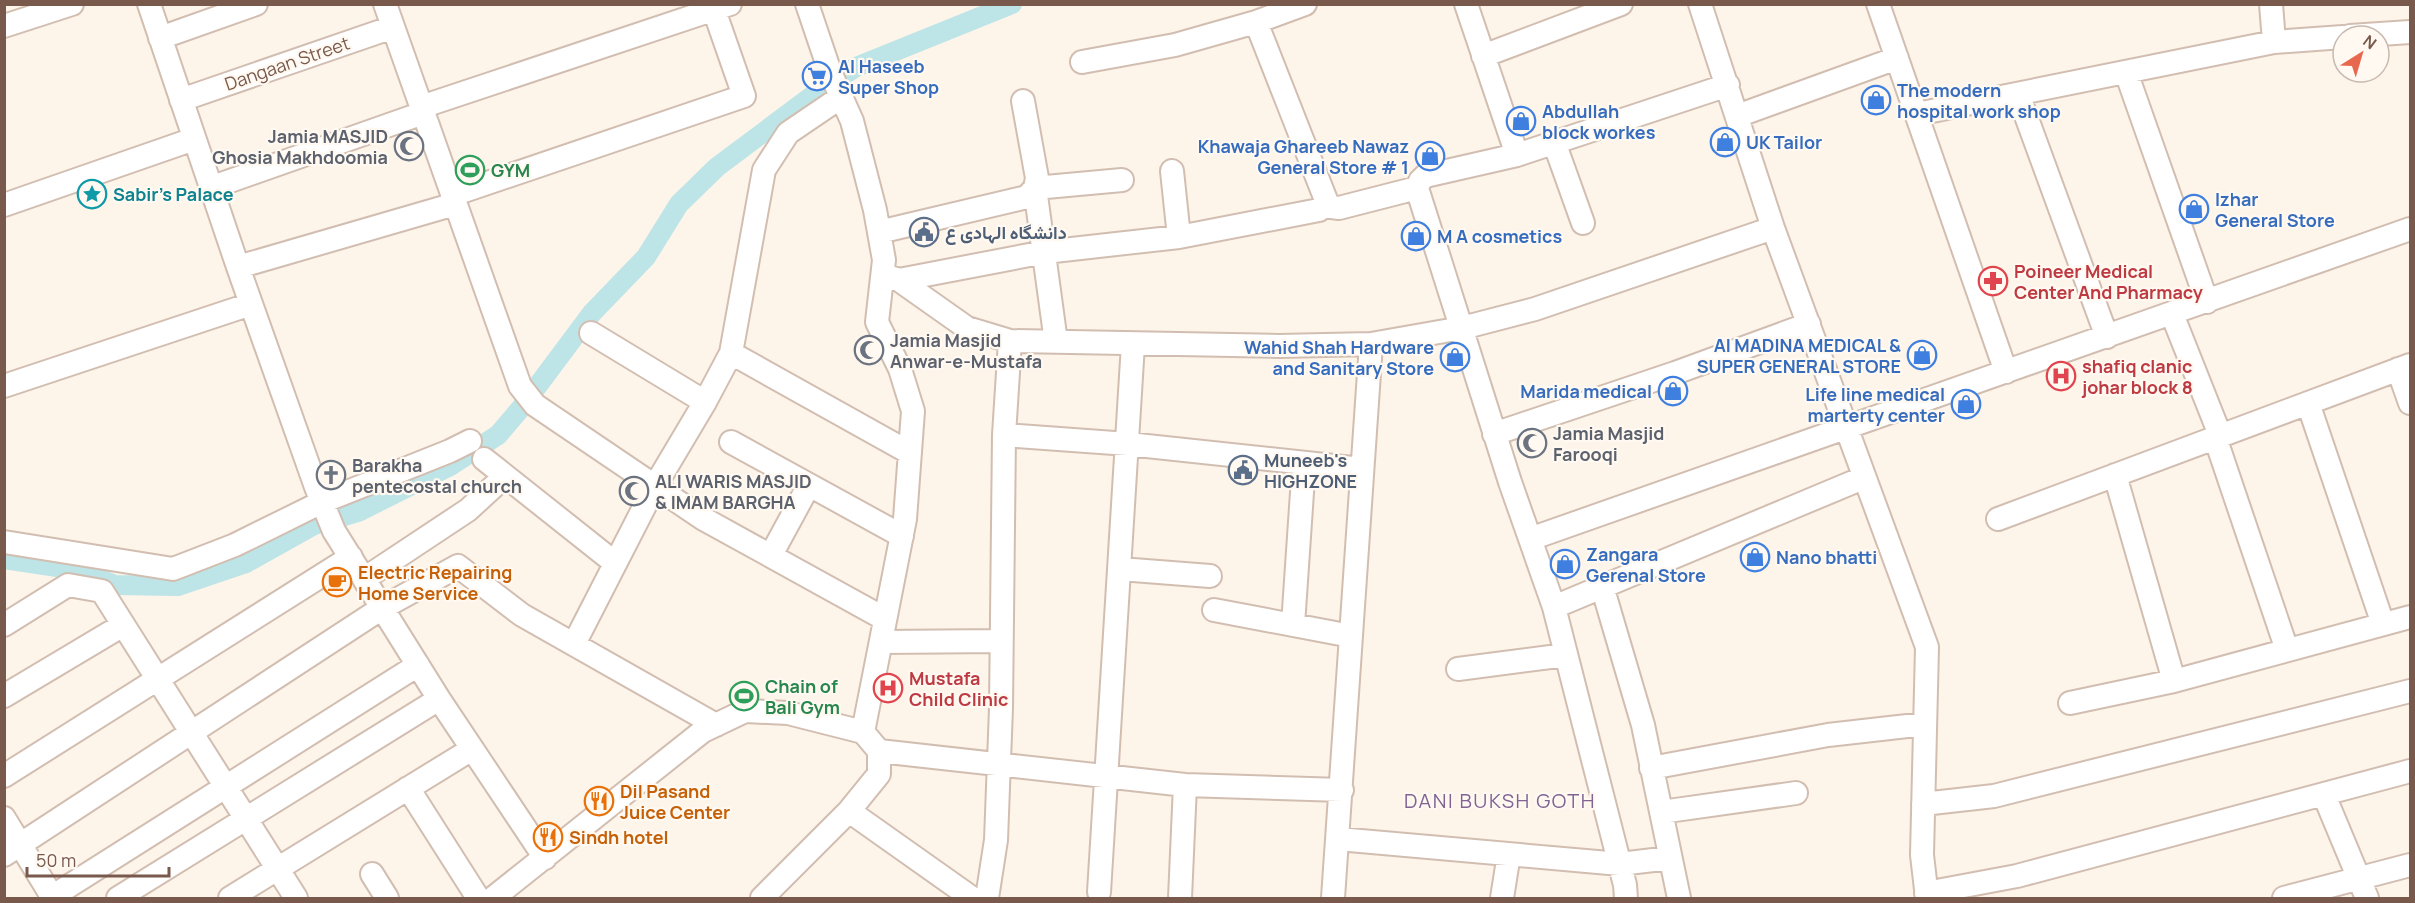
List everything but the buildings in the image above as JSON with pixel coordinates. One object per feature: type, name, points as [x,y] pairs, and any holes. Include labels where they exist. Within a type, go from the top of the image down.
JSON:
[{"type":"street","points":[[4,26],[72,4]]},
{"type":"street","points":[[148,4],[210,188],[334,531],[439,699],[545,858]]},
{"type":"street","points":[[160,38],[256,4]]},
{"type":"street","points":[[807,4],[836,86],[852,122],[876,210],[884,260],[892,277],[967,328],[1010,341],[1279,346],[1371,344],[1462,328],[1535,309],[1773,228]]},
{"type":"street","points":[[1082,62],[1175,45],[1256,22],[1305,4]]},
{"type":"street","points":[[1466,4],[1517,155]]},
{"type":"street","points":[[1484,56],[1621,4]]},
{"type":"street","points":[[1700,4],[1728,84],[1773,228],[1926,647],[1922,855],[1927,896],[2017,876],[2410,771]]},
{"type":"street","points":[[1878,4],[2006,372]]},
{"type":"street","points":[[2271,4],[2274,42]]},
{"type":"street","points":[[210,188],[422,110],[722,7],[744,96],[454,200],[238,267]]},
{"type":"street","points":[[390,11],[422,110],[519,386],[535,405],[702,518],[885,619]]},
{"type":"street","name":"Dangaan Street","points":[[181,100],[390,11]]},
{"type":"street","points":[[892,277],[1045,252],[1179,237],[1318,210],[1324,206],[1326,200],[1256,22]]},
{"type":"street","points":[[2391,33],[2410,32]]},
{"type":"street","points":[[1917,114],[2274,42],[2331,38]]},
{"type":"street","points":[[1737,116],[1897,58]]},
{"type":"street","points":[[2126,72],[2207,302]]},
{"type":"street","points":[[1324,206],[1339,208],[1417,188],[1425,176],[1517,155],[1728,84]]},
{"type":"street","points":[[574,644],[655,486],[731,353],[764,170],[788,134],[836,86]]},
{"type":"street","points":[[2018,94],[2107,337]]},
{"type":"street","points":[[1023,101],[1037,178],[1035,188],[1056,342]]},
{"type":"street","points":[[4,205],[194,139]]},
{"type":"street","points":[[1554,142],[1583,223]]},
{"type":"street","points":[[1172,171],[1179,237]]},
{"type":"street","points":[[879,232],[1027,197],[1035,188],[1122,180]]},
{"type":"street","points":[[1417,188],[1494,434],[1554,607],[1620,864],[1626,898]]},
{"type":"street","points":[[1530,539],[2410,229]]},
{"type":"street","points":[[863,732],[905,519],[914,411],[900,369],[877,322],[892,277]]},
{"type":"street","points":[[4,386],[251,304]]},
{"type":"street","points":[[2172,314],[2217,436],[2287,650]]},
{"type":"street","points":[[1494,434],[1675,373],[1809,324]]},
{"type":"street","points":[[591,333],[705,402]]},
{"type":"street","points":[[987,898],[996,840],[1004,435],[1010,341]]},
{"type":"street","points":[[1099,892],[1133,344]]},
{"type":"street","points":[[1333,898],[1371,344]]},
{"type":"street","points":[[731,353],[910,453]]},
{"type":"street","points":[[1998,519],[2404,367],[2410,403]]},
{"type":"street","points":[[2308,403],[2384,624]]},
{"type":"street","points":[[1004,435],[1128,444],[1362,469]]},
{"type":"street","points":[[4,542],[173,568],[235,545],[470,441]]},
{"type":"street","points":[[732,442],[902,536]]},
{"type":"street","points":[[484,459],[615,563]]},
{"type":"street","points":[[1293,625],[1304,463]]},
{"type":"street","points":[[2115,475],[2174,681]]},
{"type":"street","points":[[364,579],[468,510],[505,476]]},
{"type":"street","points":[[1554,607],[1863,478]]},
{"type":"street","points":[[771,555],[809,485]]},
{"type":"street","points":[[4,776],[351,557]]},
{"type":"street","points":[[13,850],[382,608],[458,566],[522,615],[716,725]]},
{"type":"street","points":[[1120,569],[1210,576]]},
{"type":"street","points":[[4,625],[68,585],[102,591],[296,898]]},
{"type":"street","points":[[1602,586],[1643,725],[1679,898]]},
{"type":"street","points":[[1214,610],[1350,636]]},
{"type":"street","points":[[2070,703],[2174,681],[2410,617]]},
{"type":"street","points":[[4,696],[123,626]]},
{"type":"street","points":[[881,642],[1001,640]]},
{"type":"street","points":[[1458,669],[1566,655]]},
{"type":"street","points":[[4,818],[13,850],[52,898],[224,786],[418,665]]},
{"type":"street","points":[[1923,804],[1994,796],[2410,691]]},
{"type":"street","points":[[118,898],[439,699]]},
{"type":"street","points":[[493,898],[704,730],[745,711],[788,713],[863,732],[879,751],[879,774],[849,811],[762,898]]},
{"type":"street","points":[[1651,768],[1828,735],[1925,724]]},
{"type":"street","points":[[230,898],[472,748]]},
{"type":"street","points":[[879,751],[1185,785],[1342,790]]},
{"type":"street","points":[[1180,898],[1185,785]]},
{"type":"street","points":[[408,788],[478,898]]},
{"type":"street","points":[[1661,812],[1796,793]]},
{"type":"street","points":[[2324,795],[2363,889]]},
{"type":"street","points":[[849,811],[972,898]]},
{"type":"street","points":[[1338,839],[1620,864],[1670,858]]},
{"type":"street","points":[[1502,898],[1509,854]]},
{"type":"street","points":[[2284,898],[2363,889],[2410,866]]},
{"type":"street","points":[[372,874],[387,898]]},
{"type":"waterway","points":[[4,559],[77,570],[115,585],[178,586],[246,563],[314,525],[358,512],[450,466],[498,435],[592,313],[646,257],[679,204],[717,167],[820,90],[856,67],[1012,4]]},
{"type":"place","name":"Al Haseeb Super Shop","points":[[817,76]]},
{"type":"place","name":"The modern hospital work shop","points":[[1876,100]]},
{"type":"place","name":"Abdullah block workes","points":[[1521,121]]},
{"type":"place","name":"UK Tailor","points":[[1725,142]]},
{"type":"place","name":"Jamia MASJID Ghosia Makhdoomia","points":[[409,146]]},
{"type":"place","name":"Khawaja Ghareeb Nawaz General Store # 1","points":[[1430,156]]},
{"type":"place","name":"GYM","points":[[470,170]]},
{"type":"place","name":"Sabir's Palace","points":[[92,194]]},
{"type":"place","name":"Izhar General Store","points":[[2194,209]]},
{"type":"place","name":"دانشگاہ الہادی ع","points":[[924,232]]},
{"type":"place","name":"M A cosmetics","points":[[1416,236]]},
{"type":"place","name":"Poineer Medical Center And Pharmacy","points":[[1993,281]]},
{"type":"place","name":"Jamia Masjid Anwar-e-Mustafa","points":[[869,350]]},
{"type":"place","name":"Al MADINA MEDICAL & SUPER GENERAL STORE","points":[[1922,355]]},
{"type":"place","name":"Wahid Shah Hardware and Sanitary Store","points":[[1455,357]]},
{"type":"place","name":"shafiq clanic johar block 8","points":[[2061,376]]},
{"type":"place","name":"Marida medical","points":[[1673,391]]},
{"type":"place","name":"Life line medical marterty center","points":[[1966,404]]},
{"type":"place","name":"Jamia Masjid Farooqi","points":[[1532,443]]},
{"type":"place","name":"Muneeb's HIGHZONE","points":[[1243,470]]},
{"type":"place","name":"Barakha pentecostal church","points":[[331,475]]},
{"type":"place","name":"ALI WARIS MASJID & IMAM BARGHA","points":[[634,491]]},
{"type":"place","name":"Nano bhatti","points":[[1755,557]]},
{"type":"place","name":"Zangara Gerenal Store","points":[[1565,564]]},
{"type":"place","name":"Electric Repairing Home Service","points":[[337,582]]},
{"type":"place","name":"Mustafa Child Clinic","points":[[888,688]]},
{"type":"place","name":"Chain of Bali Gym","points":[[744,696]]},
{"type":"place","name":"Dil Pasand Juice Center","points":[[599,801]]},
{"type":"place","name":"Sindh hotel","points":[[548,837]]},
{"type":"district","name":"DANI BUKSH GOTH","points":[[1500,800]]}]
